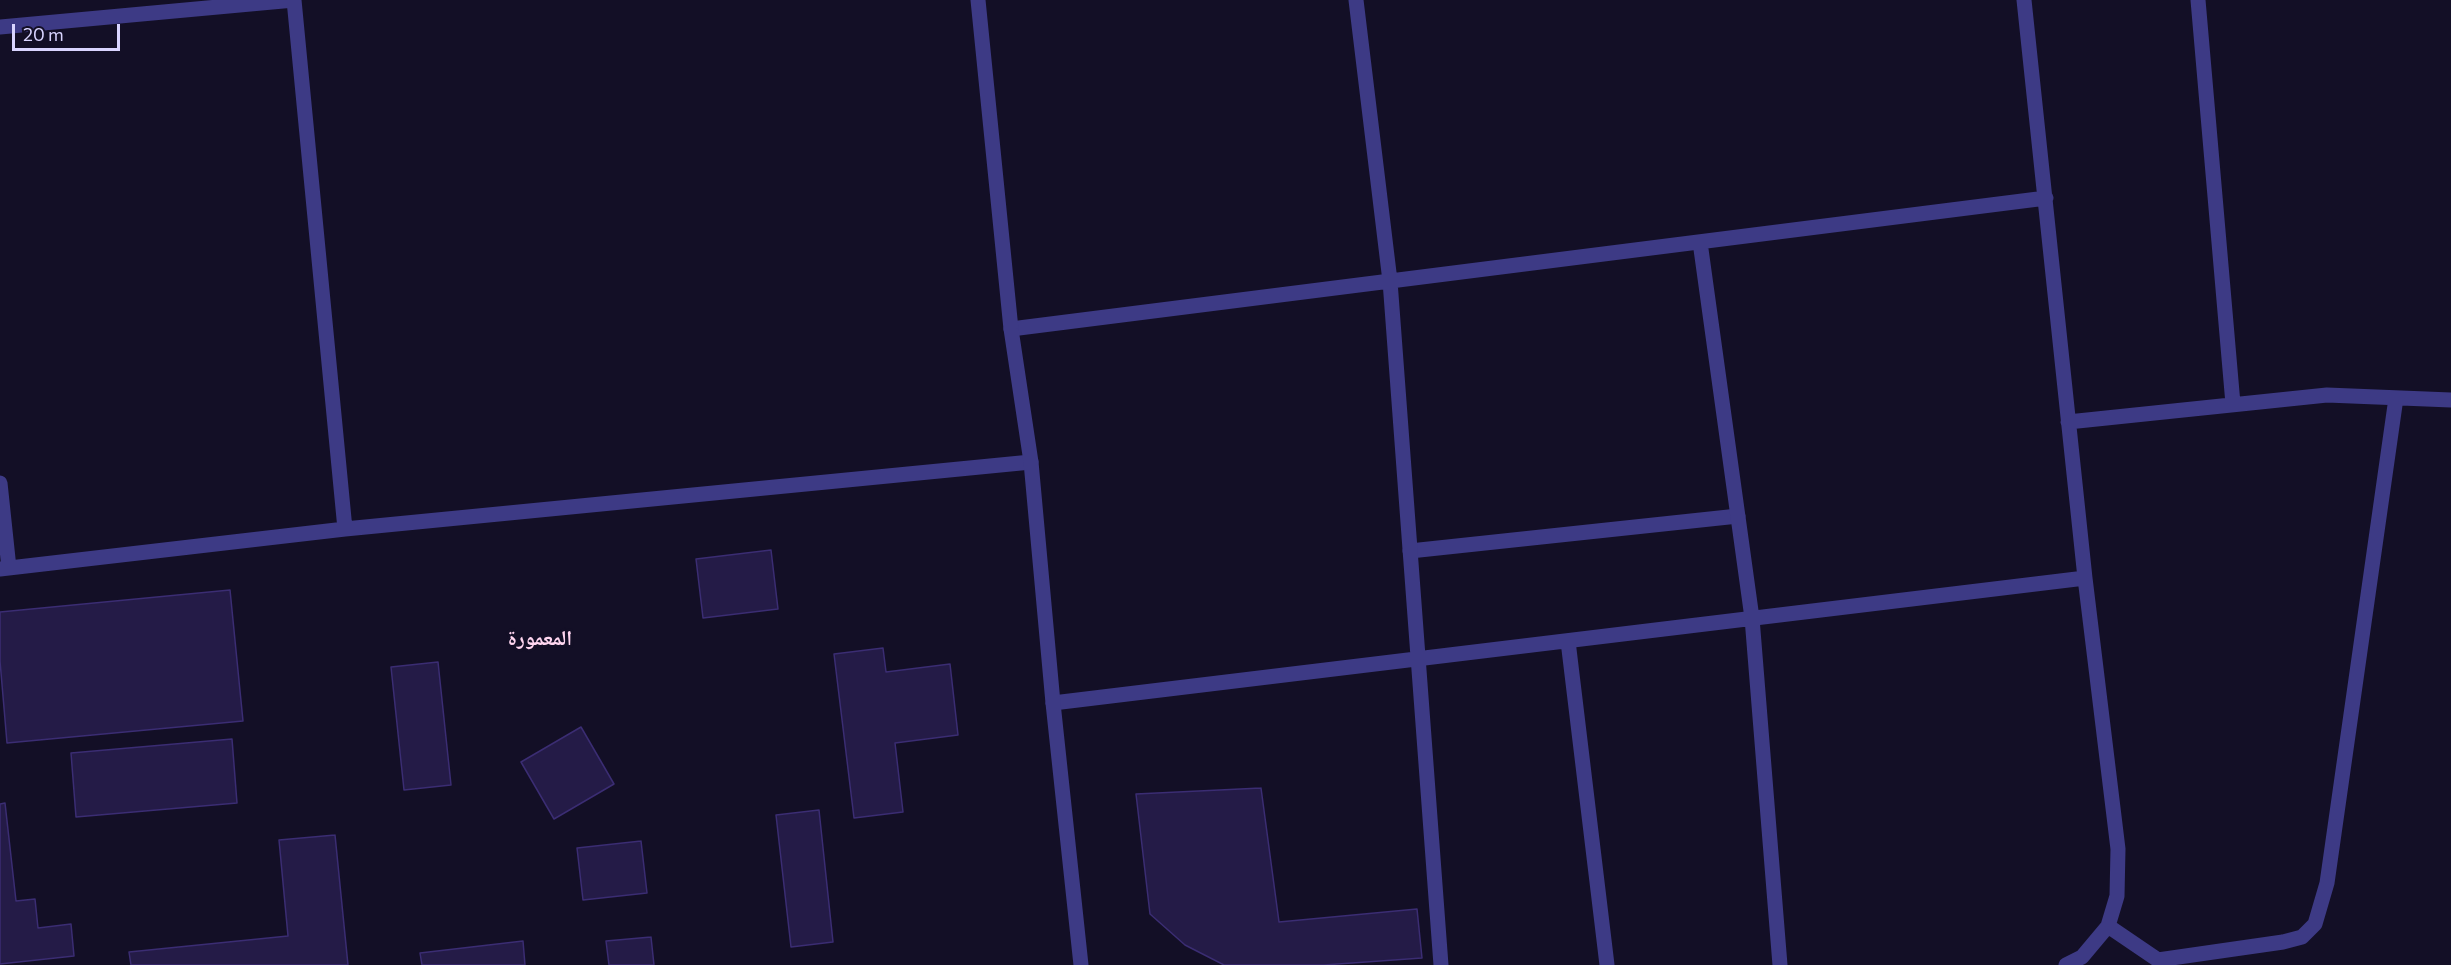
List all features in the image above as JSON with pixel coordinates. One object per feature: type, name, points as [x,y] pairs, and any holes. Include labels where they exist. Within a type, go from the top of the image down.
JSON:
[{"type":"street","points":[[0,27],[294,0],[345,529]]},
{"type":"street","points":[[978,0],[1011,328],[1031,462],[1053,703],[1081,965]]},
{"type":"street","points":[[1356,0],[1390,281],[1441,965]]},
{"type":"street","points":[[2024,0],[2085,578],[2118,849],[2116,896],[2108,926],[2082,957],[2066,965]]},
{"type":"street","points":[[2198,0],[2234,404]]},
{"type":"street","points":[[1011,328],[2046,198]]},
{"type":"street","points":[[1700,242],[1752,618],[1780,965]]},
{"type":"street","points":[[2068,422],[2327,395],[2451,400]]},
{"type":"street","points":[[2108,926],[2159,963],[2283,942],[2302,937],[2315,924],[2327,883],[2396,398]]},
{"type":"street","points":[[0,483],[4,569],[345,529],[1031,462]]},
{"type":"street","points":[[1410,551],[1738,516]]},
{"type":"street","points":[[1053,703],[2085,578]]},
{"type":"street","points":[[1568,641],[1607,965]]},
{"type":"building","points":[[771,550],[778,609],[703,618],[696,559]]},
{"type":"building","points":[[230,590],[243,721],[7,743],[0,661],[0,612]]},
{"type":"building","points":[[883,648],[886,672],[950,664],[958,735],[895,743],[903,812],[854,818],[834,654]]},
{"type":"building","points":[[438,662],[451,785],[404,790],[391,667]]},
{"type":"building","points":[[581,727],[614,784],[554,819],[521,762]]},
{"type":"building","points":[[232,739],[237,803],[76,817],[71,753]]},
{"type":"building","points":[[1261,788],[1279,922],[1417,909],[1422,958],[1324,965],[1224,965],[1185,945],[1150,914],[1136,794]]},
{"type":"building","points":[[5,803],[16,901],[35,899],[38,928],[71,924],[74,956],[0,964],[0,804]]},
{"type":"building","points":[[819,810],[833,942],[791,947],[776,815]]},
{"type":"building","points":[[335,835],[348,965],[131,965],[129,952],[288,936],[279,840]]},
{"type":"building","points":[[641,841],[647,893],[583,900],[577,848]]},
{"type":"building","points":[[651,937],[654,965],[609,965],[606,941]]},
{"type":"building","points":[[523,941],[525,965],[422,965],[420,953]]},
{"type":"district","name":"المعمورة","points":[[540,638]]}]
